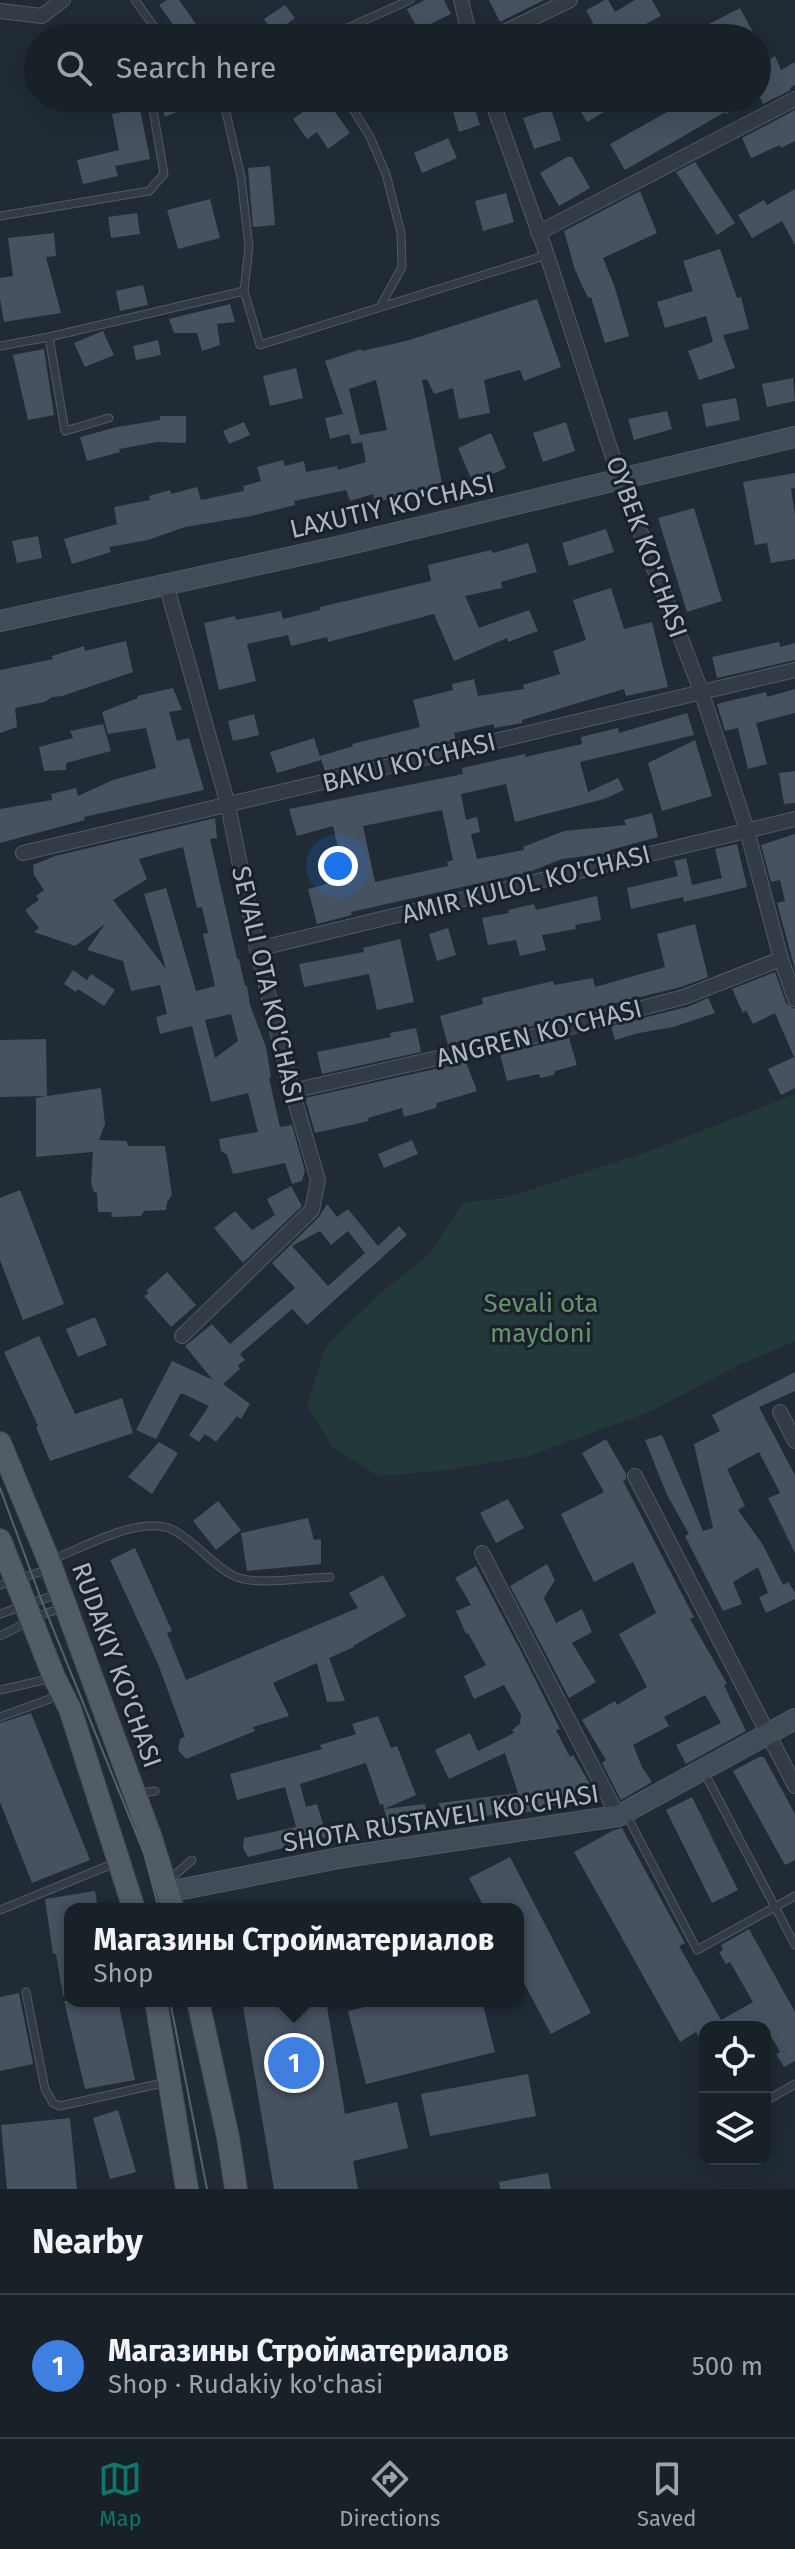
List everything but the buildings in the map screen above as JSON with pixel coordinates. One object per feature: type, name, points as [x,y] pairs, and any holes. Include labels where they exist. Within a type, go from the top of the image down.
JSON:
[{"type":"main road","name":"RUDAKIY KO'CHASI","points":[[0,1443],[145,1793],[169,1895]]},
{"type":"main road","points":[[0,1540],[8,1582],[28,1612],[70,1709],[132,1903]]},
{"type":"main road","points":[[157,2007],[182,2188]]},
{"type":"main road","points":[[199,2007],[228,2137],[236,2189]]},
{"type":"street","points":[[0,11],[42,16],[63,0]]},
{"type":"street","points":[[461,0],[467,24]]},
{"type":"street","points":[[521,24],[570,0]]},
{"type":"street","points":[[771,112],[795,99]]},
{"type":"street","name":"OYBEK KO'CHASI","points":[[496,112],[547,255],[620,479],[701,691],[747,830],[781,959],[795,999]]},
{"type":"street","points":[[538,233],[770,112]]},
{"type":"street","name":"LAXUTIY KO'CHASI","points":[[0,621],[346,545],[795,437]]},
{"type":"street","name":"SEVALI OTA KO'CHASI","points":[[166,584],[228,805],[257,949],[292,1091],[318,1180],[312,1210],[182,1336]]},
{"type":"street","name":"BAKU KO'CHASI","points":[[23,853],[795,670]]},
{"type":"street","name":"AMIR KULOL KO'CHASI","points":[[257,949],[795,819]]},
{"type":"street","name":"ANGREN KO'CHASI","points":[[292,1091],[535,1036],[684,997],[781,959]]},
{"type":"street","points":[[780,1412],[795,1441]]},
{"type":"street","points":[[635,1476],[795,1786]]},
{"type":"street","points":[[482,1553],[622,1814]]},
{"type":"street","name":"SHOTA RUSTAVELI KO'CHASI","points":[[169,1895],[344,1857],[622,1814],[795,1719]]},
{"type":"lane","points":[[135,0],[152,24]]},
{"type":"lane","points":[[356,24],[410,0]]},
{"type":"lane","points":[[0,216],[149,191],[164,174],[153,112]]},
{"type":"lane","points":[[226,112],[241,177],[249,247],[244,291],[260,345],[547,255]]},
{"type":"lane","points":[[355,112],[370,137],[386,174],[401,233],[402,267],[380,307]]},
{"type":"lane","points":[[0,346],[244,291]]},
{"type":"lane","points":[[49,337],[65,431],[109,418]]},
{"type":"lane","points":[[8,1582],[132,1528],[157,1524],[174,1531],[233,1576],[290,1580],[330,1577]]},
{"type":"lane","points":[[0,1614],[28,1612],[63,1600]]},
{"type":"lane","points":[[0,1636],[28,1612],[63,1600]]},
{"type":"lane","points":[[0,1690],[59,1686]]},
{"type":"lane","points":[[0,1717],[59,1686]]},
{"type":"lane","points":[[703,1770],[795,1945]]},
{"type":"lane","points":[[622,1814],[697,1950],[795,1896]]},
{"type":"lane","points":[[169,1895],[192,1860]]},
{"type":"lane","points":[[0,1909],[120,1861]]},
{"type":"lane","points":[[26,1992],[45,2089],[53,2103],[60,2106],[72,2104],[169,2081]]},
{"type":"lane","points":[[771,2098],[795,2084]]},
{"type":"green space","name":"Sevali ota maydoni","points":[[795,1094],[795,1341],[737,1366],[652,1411],[526,1457],[440,1471],[378,1476],[332,1447],[307,1406],[325,1347],[377,1296],[431,1252],[464,1202],[504,1198],[647,1152]]},
{"type":"tram line","points":[[0,1488],[41,1599],[144,1853],[157,1903]]},
{"type":"tram line","points":[[171,2007],[207,2189]]},
{"type":"place","name":"Магазины Стройматериалов","points":[[294,2063]]}]
